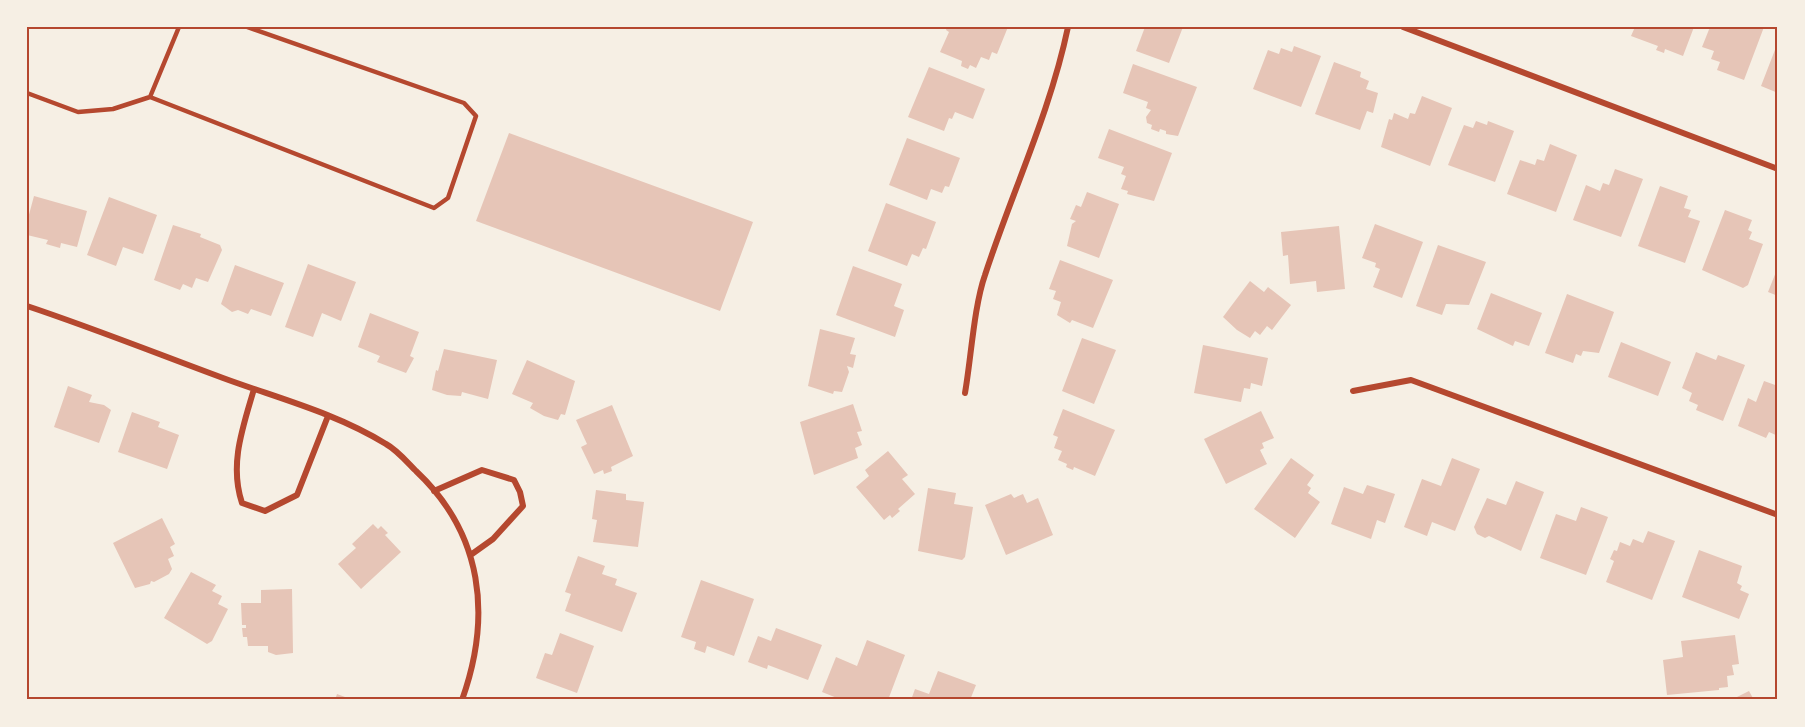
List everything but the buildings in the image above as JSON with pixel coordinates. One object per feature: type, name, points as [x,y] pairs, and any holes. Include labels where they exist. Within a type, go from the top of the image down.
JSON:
[{"type":"street","points":[[965,393],[984,277],[1029,160],[1059,70],[1068,27]]},
{"type":"street","points":[[1403,27],[1778,169]]},
{"type":"street","points":[[27,306],[336,417],[388,445],[434,491],[450,511],[472,554],[479,614],[471,673],[462,700]]},
{"type":"street","points":[[1353,391],[1411,380],[1778,515]]},
{"type":"street","points":[[254,389],[241,435],[236,467],[237,486],[242,503],[265,511],[297,495],[328,416]]},
{"type":"street","points":[[434,491],[482,470],[514,480],[520,492],[522,506],[493,539],[472,554]]},
{"type":"lane","points":[[150,97],[179,27]]},
{"type":"lane","points":[[27,93],[78,112],[113,109],[150,97],[434,208],[448,198],[476,116],[465,103],[247,27]]}]
